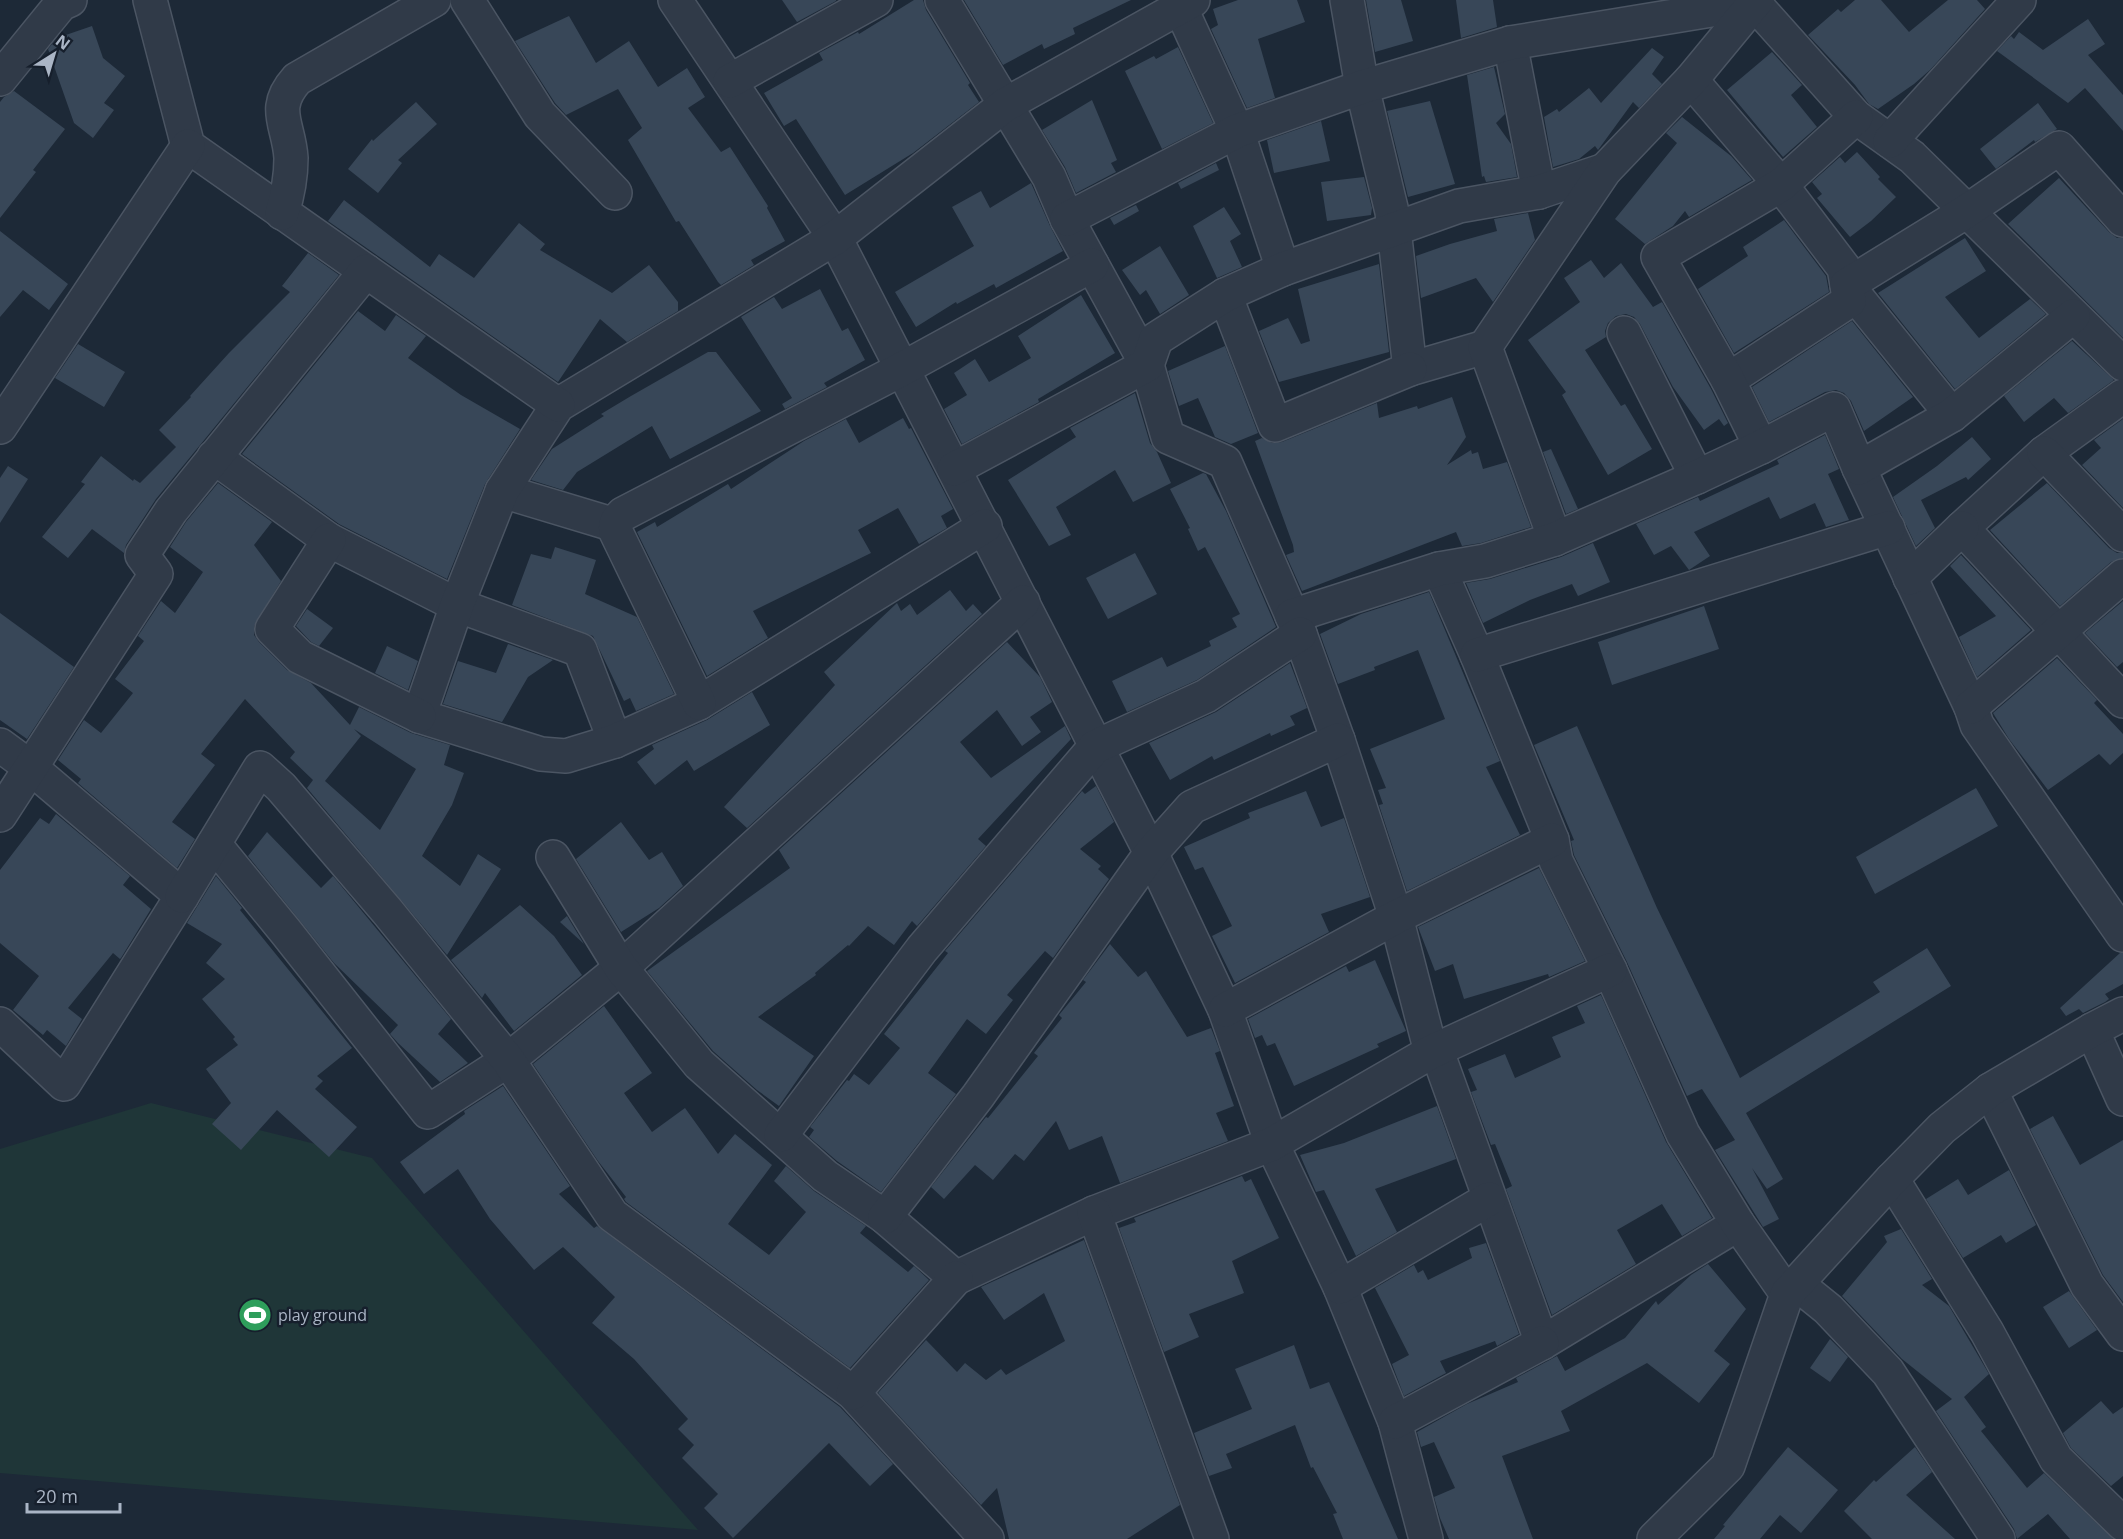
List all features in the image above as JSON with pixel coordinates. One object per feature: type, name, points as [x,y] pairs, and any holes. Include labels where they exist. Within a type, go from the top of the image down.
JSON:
[{"type":"street","points":[[0,79],[61,4],[70,0]]},
{"type":"street","points":[[150,0],[188,146],[558,405]]},
{"type":"street","points":[[282,213],[291,177],[290,154],[282,104],[287,91],[297,79],[434,0]]},
{"type":"street","points":[[467,0],[546,123],[615,193]]},
{"type":"street","points":[[675,0],[835,238],[1151,853],[1225,1010],[1272,1144],[1340,1287],[1395,1422],[1426,1539]]},
{"type":"street","points":[[729,81],[876,0]]},
{"type":"street","points":[[942,0],[1049,177],[1067,219],[1148,365],[1168,437],[1225,462],[1296,625],[1338,740],[1396,917],[1431,1052],[1439,1057],[1542,1344]]},
{"type":"street","points":[[1347,0],[1362,87],[1392,212],[1410,369]]},
{"type":"street","points":[[1890,141],[2019,0]]},
{"type":"street","points":[[419,716],[457,605],[502,491],[558,405],[835,238],[1005,105],[1183,2],[1237,131],[1283,269]]},
{"type":"street","points":[[1067,219],[1237,131],[1362,87],[1510,43],[1755,2]]},
{"type":"street","points":[[1225,295],[1275,425],[1410,369],[1485,347],[1605,170],[1691,80],[1755,2]]},
{"type":"street","points":[[1755,2],[1856,117],[1912,157],[2123,364]]},
{"type":"street","points":[[1510,43],[1539,192]]},
{"type":"street","points":[[1691,80],[1781,185],[1844,268],[1848,285],[1849,302],[1728,380]]},
{"type":"street","points":[[1761,447],[1728,380],[1658,257],[1781,185],[1856,117]]},
{"type":"street","points":[[0,427],[188,146]]},
{"type":"street","points":[[1848,285],[1967,211],[2059,148],[2123,220]]},
{"type":"street","points":[[954,469],[1148,365],[1156,339],[1225,295],[1283,269],[1459,206],[1539,192],[1605,170]]},
{"type":"street","points":[[699,703],[616,532],[615,525],[623,513],[902,369],[1092,265]]},
{"type":"street","points":[[0,815],[156,574],[142,555],[171,511],[366,271]]},
{"type":"street","points":[[1848,285],[1952,414]]},
{"type":"street","points":[[1859,468],[1952,414],[2073,316]]},
{"type":"street","points":[[1624,333],[1697,477]]},
{"type":"street","points":[[1485,347],[1555,539]]},
{"type":"street","points":[[1910,578],[2044,453],[2123,396]]},
{"type":"street","points":[[781,1135],[922,949],[1095,747],[1206,696],[1296,625],[1439,569],[1485,561],[1555,539],[1697,477],[1834,409],[1859,468],[1971,707],[1977,725],[2123,935]]},
{"type":"street","points":[[2044,453],[2123,534]]},
{"type":"street","points":[[214,457],[329,540],[457,605],[580,651],[615,741]]},
{"type":"street","points":[[502,491],[615,525]]},
{"type":"street","points":[[329,540],[272,629],[300,657],[419,716],[541,754],[566,756],[615,741],[699,703],[985,526]]},
{"type":"street","points":[[1477,655],[1888,528]]},
{"type":"street","points":[[1962,528],[2056,632],[2123,701]]},
{"type":"street","points":[[1439,569],[1477,655],[1552,840],[1556,861],[1610,970],[1683,1134],[1738,1224],[1792,1289],[1828,1309],[1888,1372],[1998,1539]]},
{"type":"street","points":[[1971,707],[2123,576]]},
{"type":"street","points":[[213,844],[286,932],[428,1112],[508,1060],[621,968],[1023,602]]},
{"type":"street","points":[[885,1217],[978,1096],[1151,853],[1192,807],[1338,740]]},
{"type":"street","points":[[0,745],[30,767],[182,896]]},
{"type":"street","points":[[0,1024],[64,1084],[260,768],[281,787],[387,911],[508,1060],[612,1215],[853,1394],[987,1539]]},
{"type":"street","points":[[1225,1010],[1396,917],[1552,840]]},
{"type":"street","points":[[553,857],[621,968],[699,1064],[825,1176],[885,1217],[956,1278]]},
{"type":"street","points":[[853,1394],[956,1278],[1094,1213],[1272,1144],[1431,1052],[1610,970]]},
{"type":"street","points":[[1654,1539],[1728,1466],[1792,1289],[1892,1179],[1942,1128],[1990,1090],[2123,1014]]},
{"type":"street","points":[[2092,1030],[2123,1099]]},
{"type":"street","points":[[1990,1090],[2087,1285],[2123,1334]]},
{"type":"street","points":[[1892,1179],[1987,1332],[2056,1460],[2123,1524]]},
{"type":"street","points":[[1340,1287],[1489,1199]]},
{"type":"street","points":[[1094,1213],[1212,1539]]},
{"type":"street","points":[[1395,1422],[1542,1344],[1738,1224]]},
{"type":"green space","name":"play ground","points":[[151,1103],[372,1158],[698,1530],[0,1473],[0,1149]]},
{"type":"building","points":[[782,0],[836,0],[836,1],[797,22]]},
{"type":"building","points":[[914,0],[923,0],[926,10],[979,102],[913,153],[845,195],[796,119],[784,126],[764,93],[823,60],[819,53],[858,32],[859,34]]},
{"type":"building","points":[[964,0],[1131,0],[1073,28],[1075,34],[1044,49],[1042,44],[1003,65]]},
{"type":"building","points":[[1238,0],[1297,0],[1305,22],[1258,39],[1275,98],[1247,108],[1211,29],[1218,25],[1213,9]]},
{"type":"building","points":[[1366,0],[1401,0],[1413,41],[1375,52]]},
{"type":"building","points":[[1456,0],[1493,0],[1497,27],[1461,38]]},
{"type":"building","points":[[1855,0],[1881,0],[1909,32],[1948,0],[1977,0],[1985,9],[1930,70],[1878,109],[1869,104],[1855,85],[1808,35],[1838,9],[1841,12]]},
{"type":"building","points":[[569,16],[596,63],[629,41],[658,87],[687,68],[705,97],[688,108],[721,152],[730,147],[768,206],[785,241],[751,260],[754,265],[721,285],[718,282],[679,221],[676,222],[628,140],[642,128],[618,89],[566,115],[555,103],[515,41]]},
{"type":"building","points":[[2088,19],[2105,44],[2088,55],[2123,95],[2123,131],[2085,88],[2068,103],[1997,51],[2011,36],[2014,39],[2019,32],[2043,50]]},
{"type":"building","points":[[92,26],[103,58],[125,76],[104,103],[114,110],[93,138],[74,123],[48,49],[57,38]]},
{"type":"building","points":[[1178,47],[1213,123],[1162,149],[1125,71],[1154,56],[1156,59]]},
{"type":"building","points":[[1652,48],[1664,57],[1652,74],[1662,84],[1639,108],[1633,102],[1598,150],[1595,146],[1579,159],[1553,167],[1544,117],[1557,109],[1559,112],[1589,88],[1601,103]]},
{"type":"building","points":[[1772,52],[1802,85],[1791,95],[1817,127],[1783,157],[1727,90]]},
{"type":"building","points":[[1494,67],[1505,114],[1496,123],[1511,144],[1517,177],[1486,182],[1484,176],[1482,177],[1467,75]]},
{"type":"building","points":[[14,91],[65,129],[33,170],[36,172],[0,218],[0,102]]},
{"type":"building","points":[[1092,100],[1117,160],[1111,163],[1116,172],[1076,193],[1065,167],[1042,130]]},
{"type":"building","points":[[1430,101],[1455,184],[1408,197],[1387,111]]},
{"type":"building","points":[[416,102],[437,124],[398,160],[402,163],[378,193],[348,169],[372,139],[373,141]]},
{"type":"building","points":[[2038,103],[2057,129],[2035,142],[2034,140],[1996,169],[1980,149]]},
{"type":"building","points":[[1682,117],[1731,156],[1752,180],[1689,217],[1685,211],[1673,226],[1645,244],[1615,219],[1677,143],[1666,133]]},
{"type":"building","points":[[1321,121],[1330,161],[1274,173],[1267,140]]},
{"type":"building","points":[[1857,152],[1880,177],[1878,179],[1896,197],[1850,237],[1817,198],[1822,194],[1812,182],[1840,157],[1845,163]]},
{"type":"building","points":[[1216,163],[1219,170],[1181,189],[1178,183]]},
{"type":"building","points":[[1364,177],[1372,208],[1371,215],[1327,221],[1321,182]]},
{"type":"building","points":[[2059,178],[2109,232],[2117,238],[2123,238],[2123,338],[2008,224]]},
{"type":"building","points":[[1031,183],[1063,251],[996,288],[994,284],[957,304],[956,302],[916,327],[895,292],[974,246],[952,207],[981,191],[990,208]]},
{"type":"building","points":[[344,200],[430,267],[439,254],[474,278],[519,223],[545,244],[540,250],[612,293],[649,265],[678,302],[678,311],[627,342],[600,319],[558,382],[328,221]]},
{"type":"building","points":[[1136,205],[1139,211],[1114,225],[1110,218]]},
{"type":"building","points":[[1224,207],[1241,234],[1230,241],[1242,267],[1217,278],[1193,226]]},
{"type":"building","points":[[1528,213],[1535,240],[1493,302],[1476,278],[1421,298],[1416,256],[1497,231],[1494,219]]},
{"type":"building","points":[[1784,220],[1826,276],[1829,292],[1734,353],[1698,289],[1748,256],[1743,247]]},
{"type":"building","points":[[0,231],[68,284],[49,310],[23,290],[0,317]]},
{"type":"building","points":[[1965,238],[1986,271],[1945,297],[1979,338],[2030,299],[2046,314],[1955,389],[1878,293]]},
{"type":"building","points":[[1160,246],[1189,295],[1160,314],[1146,290],[1140,295],[1122,270]]},
{"type":"building","points":[[308,253],[339,275],[156,499],[126,545],[124,553],[92,529],[68,558],[42,537],[85,484],[81,482],[101,456],[133,481],[134,479],[140,483],[176,447],[159,430],[229,353],[290,292],[282,286]]},
{"type":"building","points":[[1591,260],[1604,278],[1621,263],[1653,307],[1662,302],[1728,423],[1724,426],[1719,419],[1704,430],[1673,387],[1640,324],[1634,317],[1626,314],[1616,316],[1608,323],[1605,331],[1606,337],[1585,350],[1621,406],[1625,404],[1652,449],[1608,475],[1562,395],[1566,392],[1528,340],[1580,302],[1564,278]]},
{"type":"building","points":[[1379,264],[1389,352],[1279,382],[1259,331],[1288,318],[1301,344],[1310,341],[1298,289]]},
{"type":"building","points":[[820,289],[842,331],[848,328],[865,360],[824,383],[827,387],[785,409],[782,404],[792,398],[741,317],[774,297],[782,309]]},
{"type":"building","points":[[1081,295],[1115,353],[1038,399],[1039,402],[962,444],[944,409],[967,395],[954,373],[975,359],[989,382],[1031,358],[1018,336]]},
{"type":"building","points":[[358,311],[385,331],[396,315],[426,336],[408,358],[461,395],[520,429],[485,484],[447,579],[339,524],[242,454]]},
{"type":"building","points":[[1852,321],[1913,397],[1864,431],[1851,401],[1844,393],[1836,390],[1825,392],[1769,422],[1752,387]]},
{"type":"building","points":[[2072,341],[2114,380],[2068,413],[2054,398],[2024,422],[2004,396]]},
{"type":"building","points":[[78,344],[125,372],[104,407],[55,378]]},
{"type":"building","points":[[1225,346],[1258,433],[1231,444],[1215,437],[1198,398],[1179,406],[1168,371]]},
{"type":"building","points":[[708,352],[716,352],[761,411],[670,459],[652,426],[577,472],[563,490],[531,480],[552,449],[604,416],[601,414]]},
{"type":"building","points":[[1135,393],[1150,443],[1157,452],[1171,483],[1133,502],[1115,470],[1056,507],[1071,535],[1049,546],[1008,480],[1076,437],[1070,428]]},
{"type":"building","points":[[1452,397],[1466,437],[1447,465],[1471,450],[1472,454],[1478,452],[1483,469],[1507,462],[1531,527],[1481,543],[1462,546],[1456,532],[1302,591],[1286,555],[1294,552],[1293,545],[1255,441],[1262,438],[1272,443],[1282,442],[1377,403],[1379,418],[1417,406],[1418,409]]},
{"type":"building","points":[[903,418],[909,429],[911,428],[953,509],[941,516],[947,528],[919,544],[898,508],[858,530],[871,553],[753,611],[768,638],[707,676],[637,532],[655,522],[657,527],[728,484],[731,489],[804,441],[846,419],[859,443]]},
{"type":"building","points":[[2123,419],[2123,508],[2082,465],[2101,448],[2094,440]]},
{"type":"building","points":[[1825,435],[1839,469],[1828,474],[1849,520],[1826,527],[1815,503],[1780,519],[1769,497],[1694,532],[1710,556],[1689,570],[1671,546],[1654,555],[1636,524],[1698,497],[1700,501],[1779,464],[1777,460]]},
{"type":"building","points":[[1972,437],[1991,459],[1968,480],[1966,477],[1921,500],[1935,528],[1916,546],[1893,497],[1937,466]]},
{"type":"building","points":[[1551,449],[1578,509],[1566,514],[1543,452]]},
{"type":"building","points":[[8,466],[28,479],[0,523],[0,478]]},
{"type":"building","points":[[1203,473],[1206,474],[1226,511],[1276,627],[1197,680],[1127,712],[1112,681],[1162,657],[1167,667],[1211,646],[1209,641],[1237,627],[1232,618],[1240,614],[1205,547],[1198,551],[1188,529],[1190,528],[1170,489]]},
{"type":"building","points":[[218,483],[272,522],[254,545],[281,581],[254,626],[254,635],[259,642],[287,670],[311,683],[350,725],[359,707],[411,733],[450,745],[444,765],[464,773],[452,805],[422,856],[460,886],[478,854],[501,869],[447,955],[307,788],[313,780],[290,758],[295,752],[245,699],[201,754],[215,765],[172,822],[195,839],[177,868],[78,783],[81,779],[58,760],[84,720],[101,733],[133,693],[115,679],[144,641],[138,636],[161,601],[175,613],[203,572],[170,547],[186,522]],"holes":[[[354,729],[416,769],[380,830],[325,781],[361,736]]]},
{"type":"building","points":[[2047,483],[2109,548],[2117,553],[2123,553],[2123,558],[2111,562],[2060,606],[1990,530]]},
{"type":"building","points":[[1593,543],[1610,582],[1578,596],[1572,584],[1530,600],[1483,623],[1466,583],[1490,579],[1561,557]]},
{"type":"building","points":[[555,547],[596,560],[585,594],[637,617],[674,694],[636,711],[630,698],[624,701],[593,636],[512,605],[531,554],[551,559]]},
{"type":"building","points":[[1135,553],[1157,594],[1108,619],[1086,578]]},
{"type":"building","points":[[1961,555],[2031,630],[1977,677],[1959,637],[1996,616],[1950,566]]},
{"type":"building","points":[[950,590],[966,611],[973,604],[982,614],[747,828],[724,807],[835,685],[824,672],[897,603],[901,611],[910,604],[917,615]]},
{"type":"building","points":[[1429,592],[1500,761],[1486,767],[1520,835],[1407,891],[1379,805],[1383,804],[1378,790],[1386,788],[1370,749],[1445,719],[1418,650],[1338,684],[1320,634],[1361,614]]},
{"type":"building","points":[[2123,601],[2123,662],[2117,667],[2085,633]]},
{"type":"building","points":[[1704,606],[1719,649],[1612,685],[1598,642]]},
{"type":"building","points":[[307,609],[333,628],[319,646],[311,642],[296,626]]},
{"type":"building","points":[[0,613],[74,667],[27,739],[0,720]]},
{"type":"building","points":[[1007,642],[1040,677],[1052,702],[1030,717],[1041,732],[1022,746],[997,710],[960,742],[991,778],[1065,726],[1071,739],[978,839],[986,846],[917,926],[912,921],[894,945],[868,926],[849,946],[815,973],[816,975],[758,1017],[814,1056],[779,1106],[713,1051],[647,971],[790,868],[779,850]]},
{"type":"building","points":[[508,644],[553,660],[528,677],[502,722],[443,704],[458,661],[496,673]]},
{"type":"building","points":[[387,646],[418,661],[408,690],[375,673]]},
{"type":"building","points":[[2057,658],[2097,700],[2094,703],[2123,734],[2123,753],[2110,765],[2099,754],[2048,790],[2009,739],[1993,713]]},
{"type":"building","points":[[1290,663],[1307,708],[1290,716],[1295,725],[1271,736],[1270,733],[1214,760],[1212,756],[1170,780],[1149,743],[1216,712]]},
{"type":"building","points":[[752,692],[770,725],[694,771],[687,760],[655,785],[637,762],[654,749],[652,745],[707,720]]},
{"type":"building","points":[[1577,726],[1657,908],[1740,1078],[1880,992],[1873,982],[1927,948],[1951,986],[1746,1113],[1783,1179],[1767,1189],[1752,1168],[1779,1219],[1763,1227],[1715,1150],[1735,1140],[1702,1089],[1687,1096],[1627,962],[1574,855],[1571,841],[1574,840],[1534,745]]},
{"type":"building","points":[[1096,786],[1114,822],[1080,849],[1101,866],[1098,869],[1109,879],[1053,958],[1045,951],[1007,995],[1013,1000],[986,1034],[967,1019],[928,1073],[956,1094],[881,1192],[837,1161],[809,1137],[814,1130],[810,1127],[854,1074],[869,1085],[900,1048],[884,1034],[948,953],[945,951],[1082,791],[1085,794]]},
{"type":"building","points":[[1976,788],[1998,826],[1875,894],[1856,857]]},
{"type":"building","points":[[1306,791],[1321,827],[1344,818],[1370,897],[1321,914],[1329,932],[1235,983],[1212,936],[1232,926],[1203,867],[1195,870],[1184,847],[1250,818],[1248,813]]},
{"type":"building","points":[[56,814],[130,876],[123,885],[151,909],[121,958],[113,953],[68,1008],[82,1019],[66,1046],[47,1030],[43,1035],[13,1010],[39,976],[0,943],[0,870],[40,818],[49,824]]},
{"type":"building","points":[[621,822],[649,860],[662,852],[683,886],[659,908],[621,932],[576,859]]},
{"type":"building","points":[[267,832],[321,888],[333,876],[451,1019],[438,1034],[468,1063],[440,1082],[390,1034],[398,1025],[334,963],[248,856]]},
{"type":"building","points":[[1539,868],[1585,961],[1549,977],[1548,974],[1464,999],[1453,964],[1435,971],[1418,927]]},
{"type":"building","points":[[216,876],[242,908],[240,910],[352,1048],[317,1076],[323,1081],[315,1089],[357,1127],[329,1157],[277,1110],[241,1150],[212,1124],[231,1103],[206,1069],[238,1045],[233,1039],[235,1037],[202,999],[225,979],[206,963],[222,944],[187,923]]},
{"type":"building","points":[[520,905],[554,936],[582,975],[514,1031],[485,993],[482,998],[451,960]]},
{"type":"building","points":[[567,916],[584,944],[560,922]]},
{"type":"building","points":[[1110,944],[1138,977],[1146,971],[1187,1037],[1211,1028],[1220,1051],[1215,1053],[1234,1106],[1216,1113],[1228,1141],[1120,1183],[1102,1136],[1069,1150],[1056,1121],[1024,1161],[1015,1154],[993,1180],[975,1165],[944,1199],[931,1187],[1038,1056],[1034,1053],[1062,1018],[1059,1015],[1086,982],[1083,980]]},
{"type":"building","points":[[2120,953],[2123,953],[2123,984],[2105,994],[2109,999],[2105,1002],[2083,1013],[2079,1009],[2066,1016],[2060,1008]]},
{"type":"building","points":[[1375,960],[1406,1031],[1377,1044],[1379,1047],[1294,1086],[1275,1043],[1267,1046],[1262,1035],[1255,1038],[1248,1019],[1346,966],[1349,972]]},
{"type":"building","points":[[1601,995],[1666,1142],[1712,1218],[1682,1236],[1662,1204],[1617,1230],[1636,1264],[1552,1315],[1506,1189],[1512,1186],[1495,1144],[1491,1145],[1471,1092],[1477,1090],[1468,1069],[1505,1054],[1515,1078],[1561,1057],[1552,1037],[1585,1023],[1577,1006]]},
{"type":"building","points":[[604,1006],[652,1073],[624,1093],[652,1132],[685,1108],[718,1154],[735,1134],[772,1165],[728,1224],[769,1255],[806,1212],[774,1181],[786,1166],[814,1191],[866,1226],[860,1233],[908,1272],[914,1266],[929,1280],[850,1368],[626,1202],[624,1199],[626,1197],[598,1161],[533,1064]]},
{"type":"building","points":[[503,1086],[570,1186],[559,1194],[594,1228],[597,1226],[840,1407],[893,1464],[870,1486],[829,1443],[733,1538],[704,1508],[718,1494],[682,1458],[694,1445],[678,1429],[688,1419],[634,1359],[592,1323],[615,1297],[563,1247],[534,1270],[490,1219],[458,1169],[424,1194],[400,1162],[465,1114],[464,1111]]},
{"type":"building","points":[[1437,1106],[1456,1159],[1375,1189],[1397,1232],[1356,1256],[1324,1190],[1316,1192],[1300,1155],[1344,1143]]},
{"type":"building","points":[[2053,1116],[2080,1165],[2123,1140],[2123,1302],[2103,1275],[2030,1129]]},
{"type":"building","points":[[2009,1170],[2036,1225],[2006,1243],[2001,1235],[1963,1258],[1926,1199],[1958,1179],[1968,1195]]},
{"type":"building","points":[[1242,1176],[1245,1182],[1251,1179],[1279,1238],[1232,1261],[1244,1293],[1189,1314],[1199,1337],[1164,1352],[1119,1228],[1136,1222],[1134,1218]]},
{"type":"building","points":[[1901,1229],[1932,1279],[1922,1285],[1949,1306],[1989,1374],[1964,1397],[1986,1427],[1981,1431],[2027,1488],[2044,1473],[2113,1539],[2070,1539],[2048,1514],[2017,1539],[2014,1529],[1936,1411],[1952,1399],[1902,1359],[1842,1296],[1887,1242],[1884,1236]]},
{"type":"building","points":[[1084,1240],[1180,1505],[1127,1539],[1009,1539],[997,1488],[981,1505],[878,1393],[926,1340],[957,1372],[965,1363],[986,1380],[1001,1369],[1006,1375],[1065,1341],[1044,1293],[1004,1320],[981,1287]]},
{"type":"building","points":[[1486,1243],[1519,1334],[1497,1346],[1495,1341],[1440,1361],[1446,1373],[1404,1396],[1392,1364],[1409,1355],[1375,1288],[1414,1265],[1418,1273],[1423,1270],[1428,1280],[1472,1258],[1469,1248]]},
{"type":"building","points":[[1708,1264],[1746,1309],[1714,1351],[1730,1364],[1699,1403],[1647,1363],[1561,1411],[1570,1431],[1502,1456],[1533,1539],[1449,1539],[1434,1497],[1455,1488],[1434,1442],[1421,1447],[1417,1432],[1467,1404],[1518,1382],[1516,1378],[1557,1356],[1565,1371],[1625,1338],[1656,1301],[1658,1305],[1691,1275]]},
{"type":"building","points":[[2069,1291],[2097,1330],[2069,1348],[2043,1307]]},
{"type":"building","points":[[1830,1339],[1848,1357],[1830,1382],[1810,1368]]},
{"type":"building","points":[[1294,1345],[1310,1389],[1329,1382],[1398,1539],[1343,1539],[1333,1514],[1337,1513],[1313,1467],[1311,1468],[1295,1425],[1226,1454],[1232,1468],[1209,1476],[1194,1433],[1252,1409],[1235,1369]]},
{"type":"building","points":[[2101,1401],[2113,1414],[2123,1407],[2123,1476],[2111,1486],[2071,1448],[2063,1433]]},
{"type":"building","points":[[1788,1447],[1838,1490],[1801,1533],[1780,1515],[1760,1539],[1714,1539],[1725,1526],[1723,1525]]},
{"type":"building","points":[[1915,1447],[1932,1472],[1906,1495],[1955,1539],[1872,1539],[1844,1511],[1874,1480],[1876,1482]]},
{"type":"place","name":"play ground","points":[[255,1315]]}]
